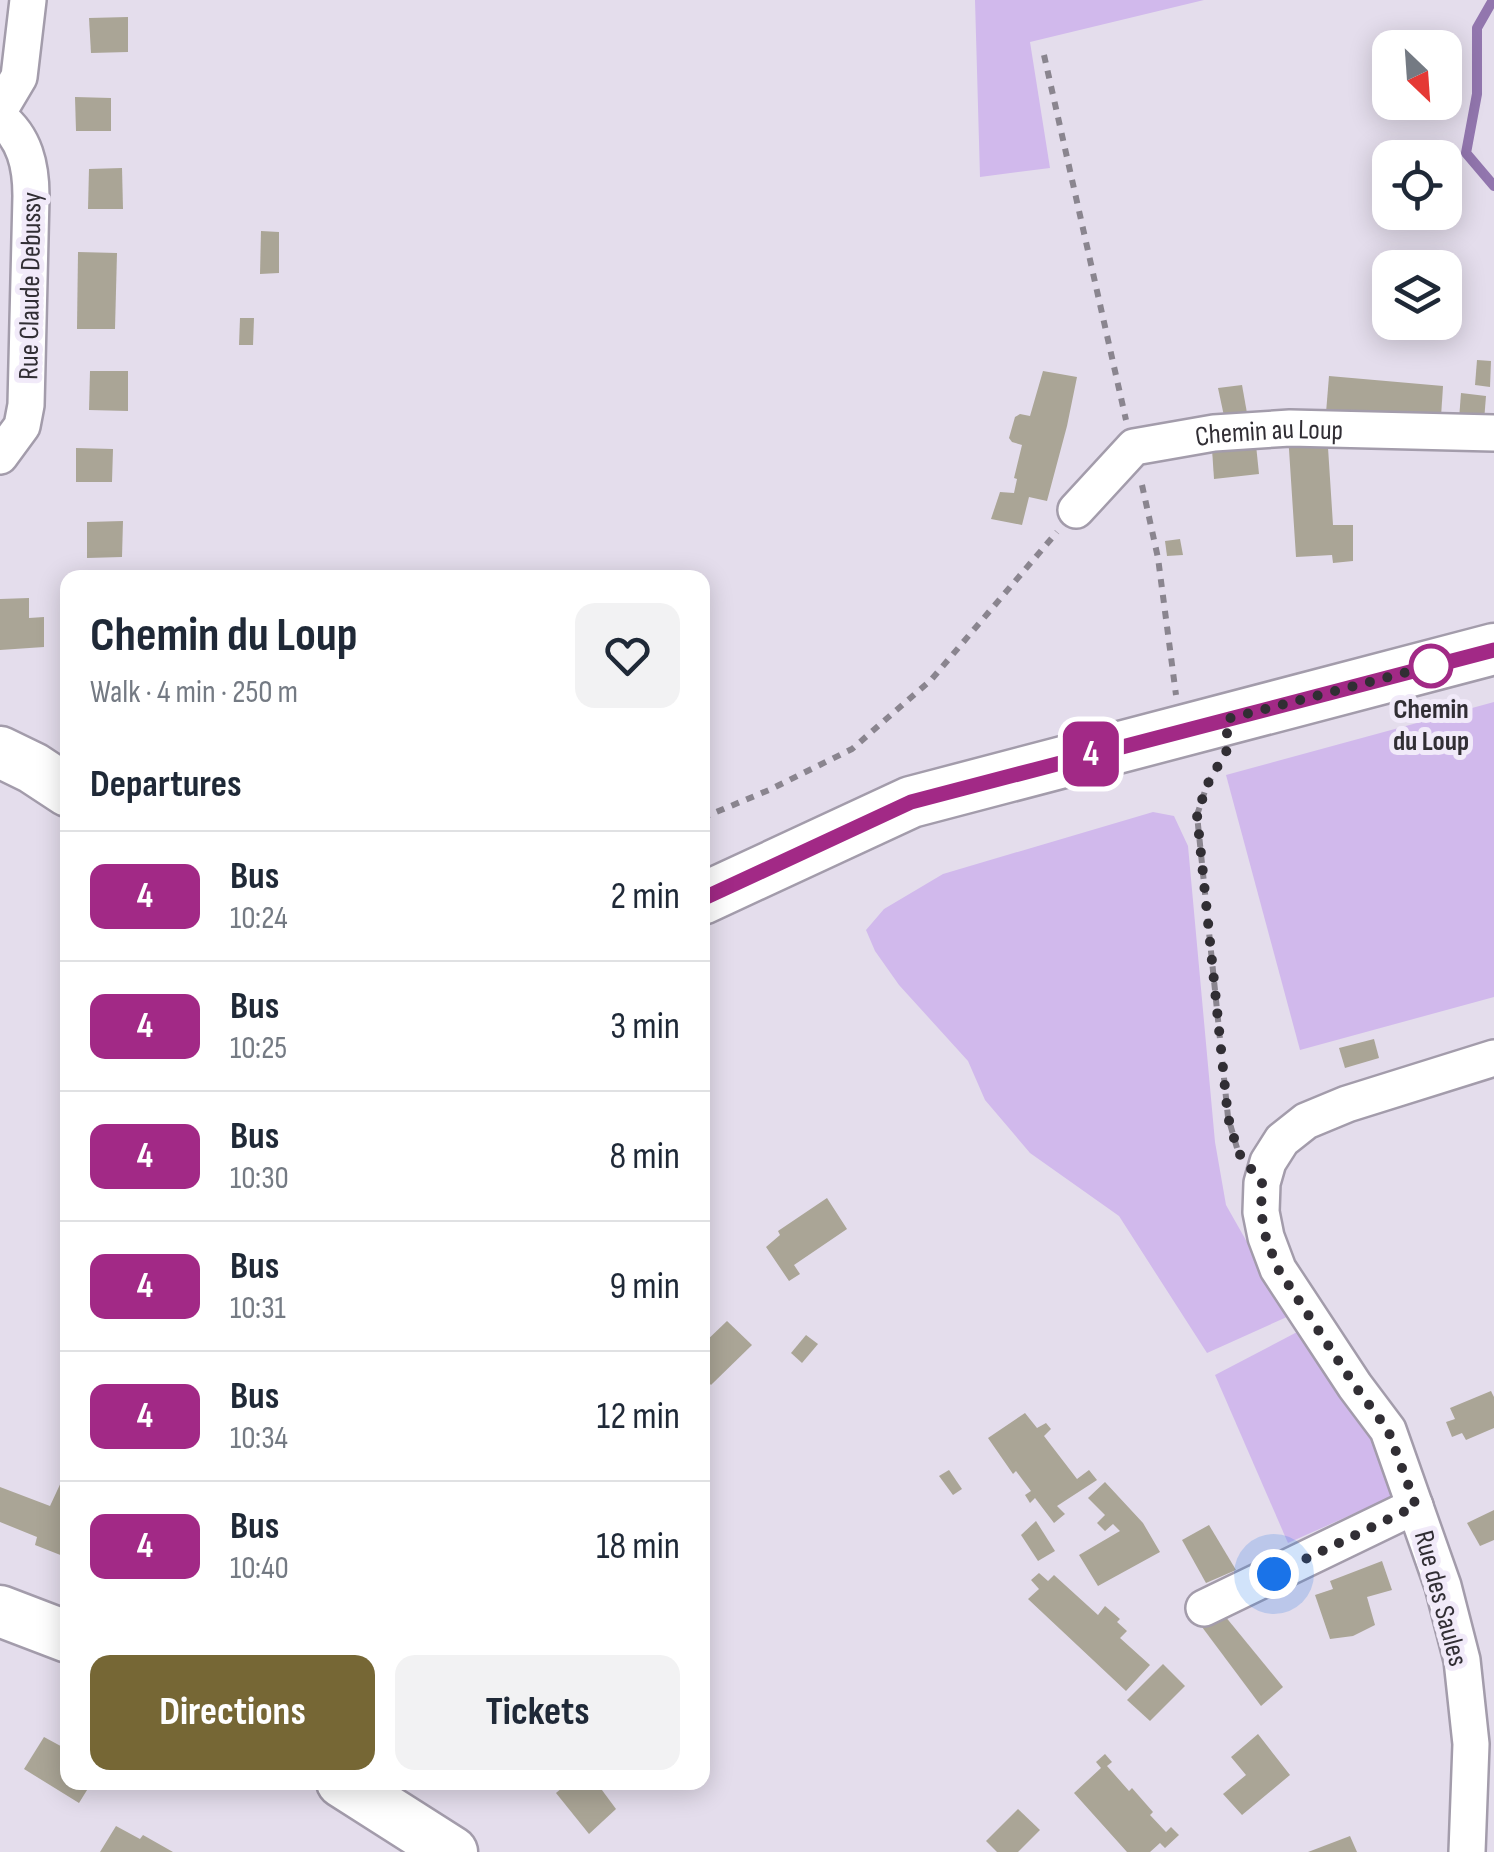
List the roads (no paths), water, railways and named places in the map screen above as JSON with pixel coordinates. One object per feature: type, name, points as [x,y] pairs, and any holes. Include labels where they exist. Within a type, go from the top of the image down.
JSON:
[{"type":"street","points":[[0,109],[19,77],[28,0]]},
{"type":"street","name":"Rue Claude Debussy","points":[[0,118],[24,149],[31,169],[31,196],[26,404],[22,426],[0,456]]},
{"type":"street","name":"Chemin au Loup","points":[[1076,510],[1134,447],[1214,434],[1290,428],[1494,433]]},
{"type":"street","points":[[710,895],[911,802],[1494,650]]},
{"type":"street","points":[[0,752],[60,786]]},
{"type":"street","name":"Rue des Saules","points":[[1467,1852],[1471,1744],[1462,1660],[1443,1586],[1388,1430],[1278,1269],[1261,1212],[1262,1183],[1268,1162],[1282,1140],[1306,1121],[1347,1104],[1494,1058]]},
{"type":"street","points":[[1204,1608],[1416,1506]]},
{"type":"street","points":[[0,1612],[60,1634]]},
{"type":"street","points":[[355,1790],[452,1852]]},
{"type":"waterway","points":[[1493,0],[1477,28],[1477,94],[1466,153],[1494,186]]},
{"type":"place","name":"Chemin du Loup","points":[[1431,666]]}]
